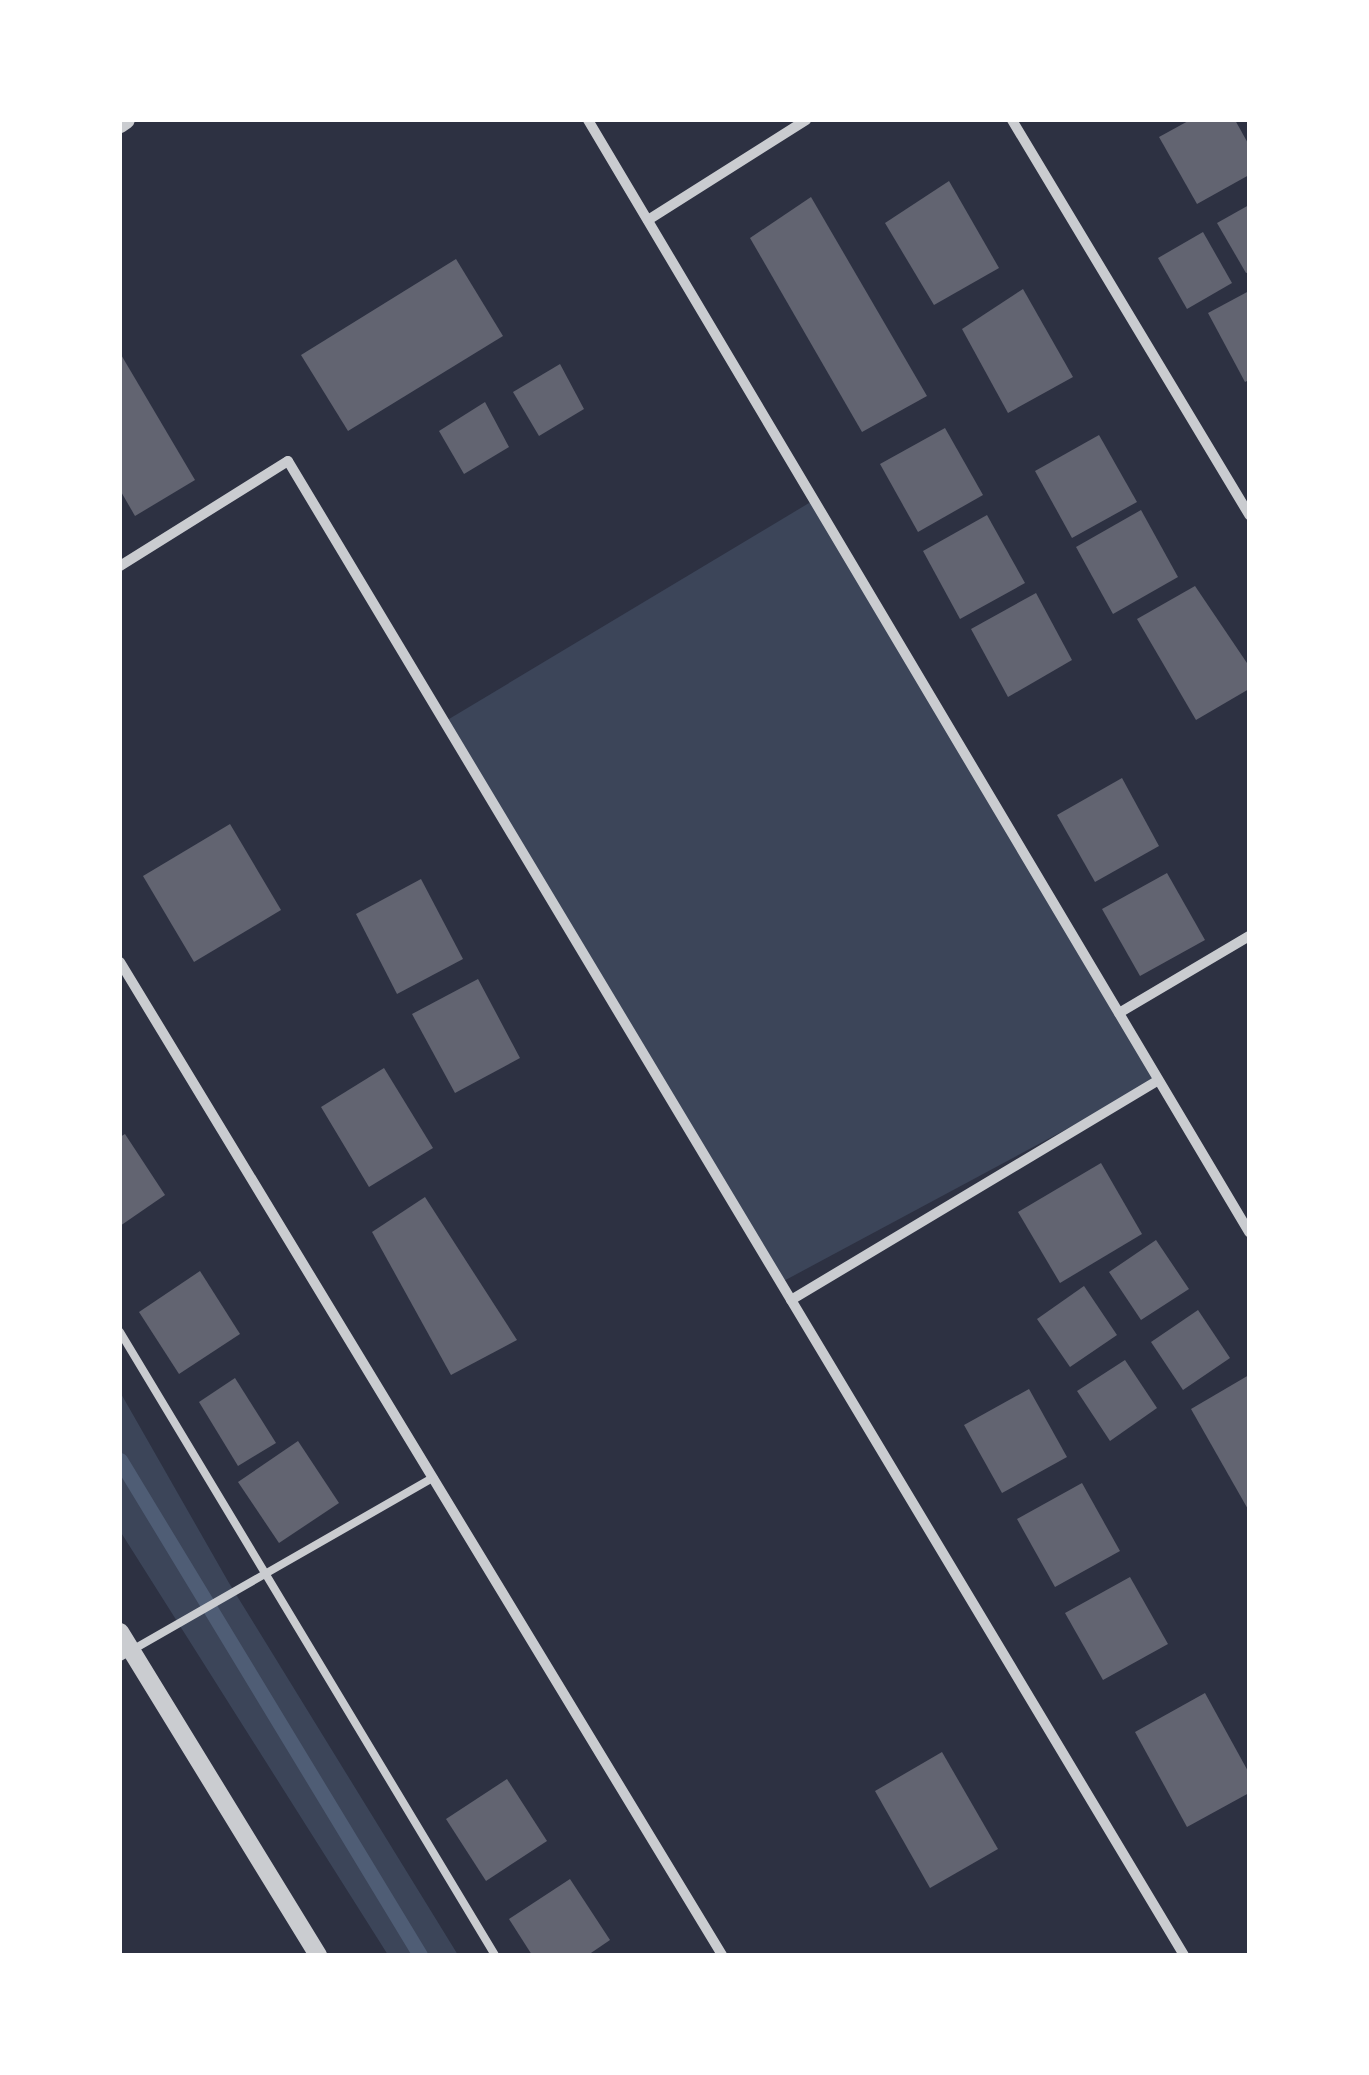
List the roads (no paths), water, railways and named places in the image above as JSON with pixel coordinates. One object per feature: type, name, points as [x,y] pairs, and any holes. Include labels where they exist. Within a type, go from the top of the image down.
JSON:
[{"type":"street","points":[[588,120],[1249,1232]]},
{"type":"street","points":[[648,220],[806,120]]},
{"type":"street","points":[[1012,120],[1249,515]]},
{"type":"street","points":[[120,566],[288,461],[1184,1955]]},
{"type":"street","points":[[1119,1012],[1249,936]]},
{"type":"street","points":[[120,962],[722,1955]]},
{"type":"street","points":[[791,1300],[1158,1080]]},
{"type":"street","points":[[120,1632],[126,1654],[318,1955]]},
{"type":"lane","points":[[120,1332],[495,1955]]},
{"type":"lane","points":[[126,1654],[432,1478]]},
{"type":"waterway","points":[[120,1460],[420,1955]]}]
